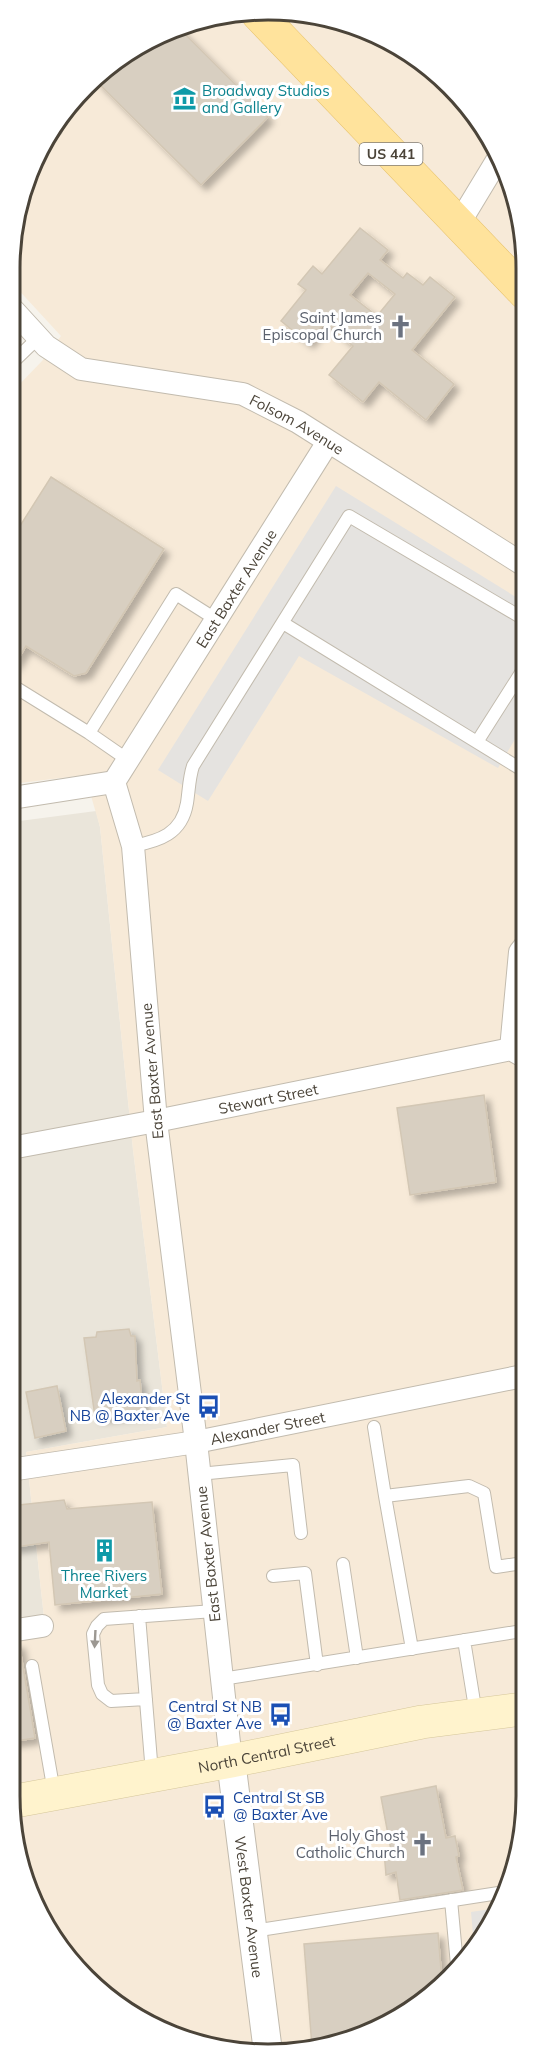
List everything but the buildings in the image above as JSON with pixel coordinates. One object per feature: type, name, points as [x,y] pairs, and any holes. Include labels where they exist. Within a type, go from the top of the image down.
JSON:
[{"type":"main road","name":"US 441","points":[[264,20],[516,283]]},
{"type":"main road","name":"North Central Street","points":[[20,1800],[231,1761],[422,1722],[516,1710]]},
{"type":"street","points":[[458,225],[494,165]]},
{"type":"street","name":"Folsom Avenue","points":[[20,318],[42,342],[81,369],[243,394],[298,422],[516,561]]},
{"type":"street","name":"East Baxter Avenue","points":[[231,1761],[196,1442],[156,1121],[133,846],[114,782],[328,442]]},
{"type":"street","points":[[20,797],[114,782]]},
{"type":"street","name":"Stewart Street","points":[[20,1146],[516,1053]]},
{"type":"street","name":"Alexander Street","points":[[20,1468],[196,1442],[516,1377]]},
{"type":"street","points":[[20,1630],[42,1626]]},
{"type":"street","name":"West Baxter Avenue","points":[[231,1761],[267,2044]]},
{"type":"lane","points":[[20,358],[42,342]]},
{"type":"lane","points":[[133,846],[159,841],[178,826],[187,806],[189,776],[193,766],[349,516],[516,614]]},
{"type":"lane","points":[[89,733],[176,594],[216,620]]},
{"type":"lane","points":[[283,623],[516,766]]},
{"type":"lane","points":[[477,742],[516,681]]},
{"type":"lane","points":[[20,690],[128,760]]},
{"type":"lane","points":[[374,1427],[412,1649]]},
{"type":"lane","points":[[199,1474],[293,1466],[301,1533]]},
{"type":"lane","points":[[386,1496],[470,1486],[484,1493],[496,1567],[516,1564]]},
{"type":"lane","points":[[343,1564],[357,1658]]},
{"type":"lane","points":[[273,1576],[305,1573],[317,1665]]},
{"type":"lane","points":[[146,1699],[111,1701],[102,1694],[98,1685],[93,1634],[97,1626],[104,1620],[214,1611]]},
{"type":"lane","points":[[139,1616],[152,1775]]},
{"type":"lane","points":[[222,1679],[516,1632]]},
{"type":"lane","points":[[464,1640],[476,1715]]},
{"type":"lane","points":[[32,1666],[54,1793]]},
{"type":"lane","points":[[253,1931],[497,1893]]},
{"type":"lane","points":[[451,1900],[456,1957]]},
{"type":"shaded area","points":[[252,20],[284,20],[316,24],[363,38],[406,61],[444,92],[475,130],[498,173],[512,220],[516,252],[516,1811],[512,1843],[498,1890],[475,1933],[455,1959],[432,1982],[406,2002],[363,2025],[316,2039],[268,2044],[220,2039],[173,2025],[130,2002],[92,1971],[61,1933],[38,1890],[24,1843],[20,1811],[20,1622],[44,1618],[26,1452],[167,1427],[133,1150],[100,827],[85,775],[20,783],[20,384],[42,361],[61,336],[20,292],[20,252],[24,220],[38,173],[61,130],[92,92],[130,61],[173,38],[220,24]]},
{"type":"shaded area","points":[[336,486],[516,597],[516,738],[498,768],[299,656],[208,801],[158,770]]},
{"type":"shaded area","points":[[96,811],[100,827],[133,1150],[167,1427],[26,1452],[44,1618],[20,1622],[20,821]]},
{"type":"shaded area","points":[[488,1909],[473,1936],[471,1912]]},
{"type":"place","name":"Broadway Studios and Gallery","points":[[184,99]]},
{"type":"place","name":"Saint James Episcopal Church","points":[[400,326]]},
{"type":"place","name":"Alexander St NB @ Baxter Ave","points":[[208,1407]]},
{"type":"place","name":"Three Rivers Market","points":[[104,1551]]},
{"type":"place","name":"Central St NB @ Baxter Ave","points":[[280,1715]]},
{"type":"place","name":"Central St SB @ Baxter Ave","points":[[215,1806]]},
{"type":"place","name":"Holy Ghost Catholic Church","points":[[423,1844]]}]
